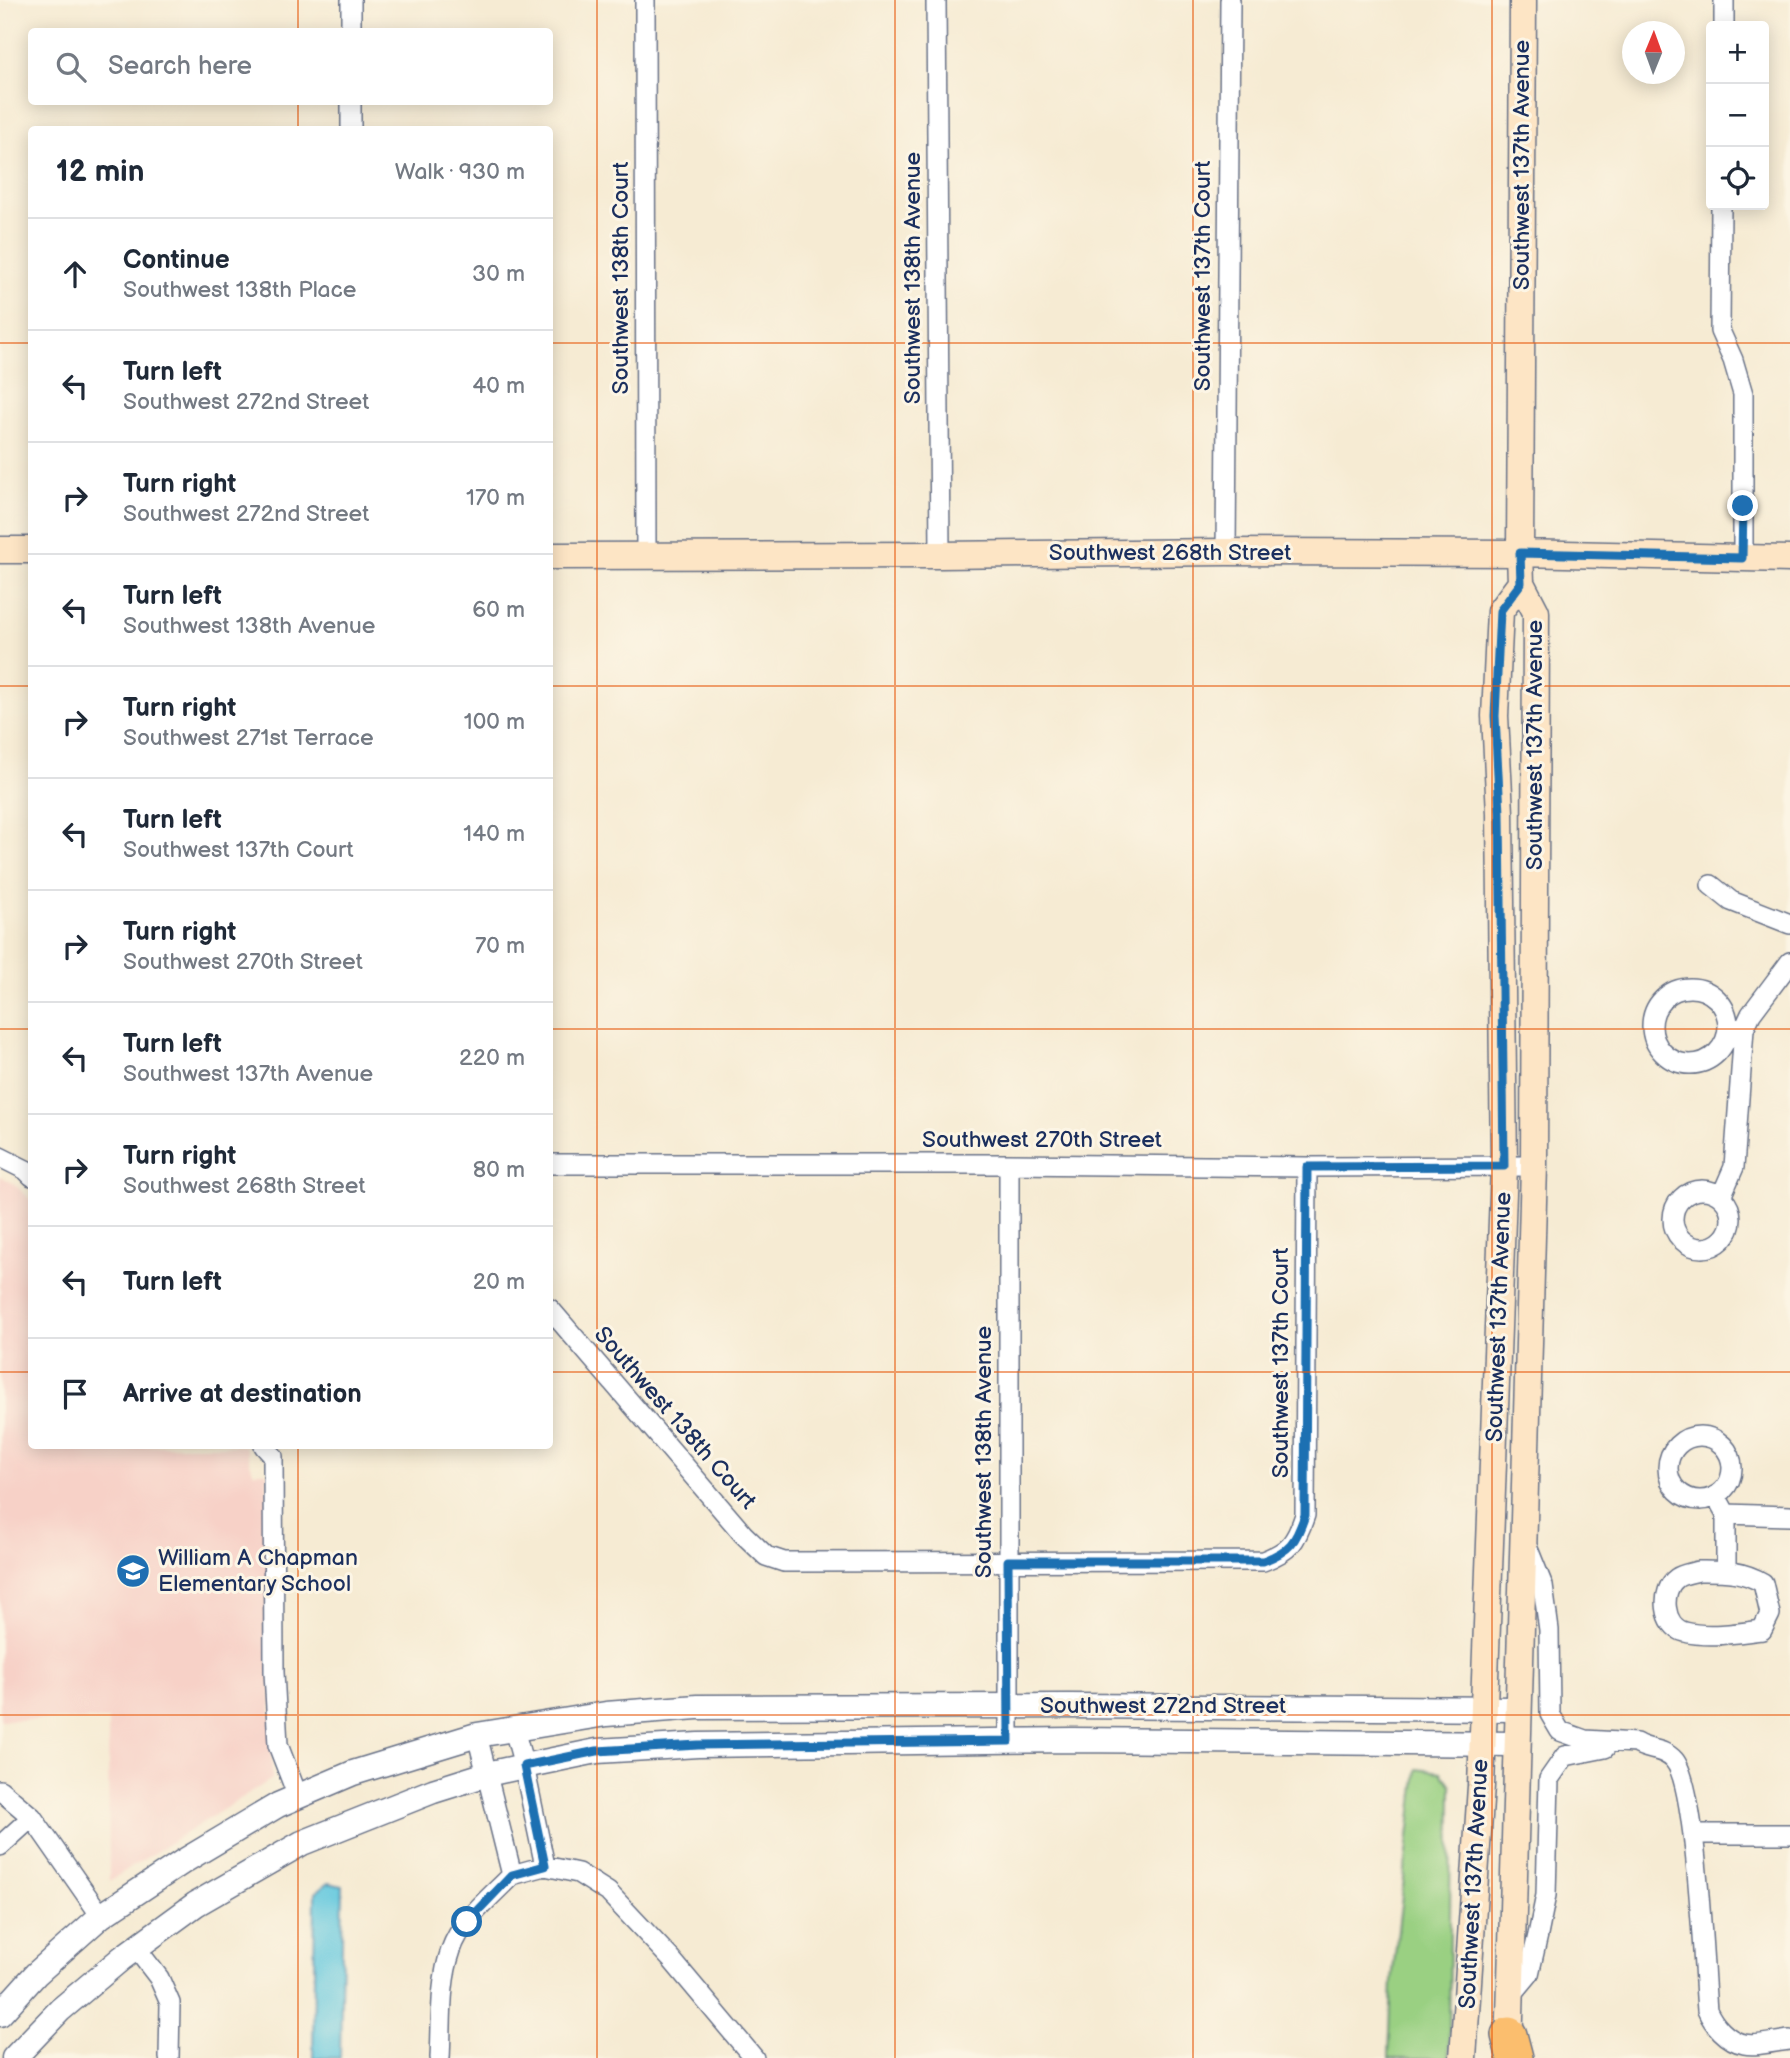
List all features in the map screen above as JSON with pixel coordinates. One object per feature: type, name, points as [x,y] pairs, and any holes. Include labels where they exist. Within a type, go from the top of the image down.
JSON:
[{"type":"main road","name":"Southwest 137th Avenue","points":[[1511,2050],[1510,1998],[1534,1166],[1536,612],[1521,583],[1520,553],[1523,0]]},
{"type":"main road","points":[[0,550],[28,550]]},
{"type":"main road","name":"Southwest 268th Street","points":[[553,556],[1226,552],[1520,553],[1790,559]]},
{"type":"main road","name":"Southwest 137th Avenue","points":[[1463,2058],[1484,1708],[1504,1166],[1500,813],[1495,716],[1500,611],[1521,583]]},
{"type":"main road","points":[[1473,1897],[1476,2058]]},
{"type":"street","points":[[351,0],[351,28]]},
{"type":"street","name":"Southwest 138th Court","points":[[645,0],[646,557]]},
{"type":"street","name":"Southwest 138th Avenue","points":[[936,0],[940,555]]},
{"type":"street","name":"Southwest 137th Court","points":[[1226,552],[1230,0]]},
{"type":"street","points":[[1724,0],[1724,21]]},
{"type":"street","points":[[351,105],[351,126]]},
{"type":"street","points":[[1721,210],[1720,331],[1733,360],[1743,394],[1742,558]]},
{"type":"street","points":[[1711,885],[1731,901],[1790,924]]},
{"type":"street","points":[[1721,1197],[1734,1167],[1736,1028],[1751,1014],[1790,962]]},
{"type":"street","points":[[0,1157],[28,1172]]},
{"type":"street","name":"Southwest 270th Street","points":[[553,1164],[1534,1166]]},
{"type":"street","name":"Southwest 138th Avenue","points":[[1009,1164],[1009,1741]]},
{"type":"street","name":"Southwest 137th Court","points":[[1008,1561],[1263,1561],[1284,1553],[1298,1536],[1305,1515],[1307,1167]]},
{"type":"street","name":"Southwest 138th Court","points":[[553,1312],[743,1534],[766,1556],[784,1562],[1008,1561]]},
{"type":"street","points":[[267,1449],[273,1456],[274,1672],[278,1745],[298,1797]]},
{"type":"street","points":[[1716,1496],[1726,1514],[1726,1571]]},
{"type":"street","points":[[1726,1514],[1790,1516]]},
{"type":"street","name":"Southwest 137th Avenue","points":[[1524,1540],[1543,1586],[1549,1630],[1550,1714],[1560,1731],[1585,1740],[1636,1742],[1642,1747]]},
{"type":"street","points":[[1698,1571],[1726,1571],[1748,1574],[1763,1583],[1770,1614],[1762,1630],[1736,1634],[1685,1632],[1674,1628],[1666,1614],[1667,1592],[1676,1578],[1698,1571]]},
{"type":"street","name":"Southwest 272nd Street","points":[[0,2014],[36,1974],[101,1916],[184,1861],[278,1805],[353,1773],[477,1735],[606,1714],[697,1707],[1009,1705],[1519,1709]]},
{"type":"street","points":[[514,1729],[545,1866]]},
{"type":"street","points":[[477,1735],[512,1875]]},
{"type":"street","name":"Southwest 272nd Street","points":[[14,2058],[60,2010],[195,1904],[302,1843],[433,1791],[524,1766],[597,1751],[698,1745],[1009,1741],[1517,1744]]},
{"type":"street","points":[[1642,1747],[1664,1752],[1681,1768],[1694,1834],[1707,2010],[1711,2020],[1730,2038],[1744,2045],[1790,2040]]},
{"type":"street","name":"Southwest 137th Avenue","points":[[1510,1998],[1529,1974],[1546,1895],[1549,1779],[1565,1756],[1599,1748],[1642,1747]]},
{"type":"street","points":[[0,1790],[32,1817],[101,1916]]},
{"type":"street","points":[[0,1846],[32,1817]]},
{"type":"street","points":[[1694,1834],[1790,1834]]},
{"type":"street","points":[[440,2058],[444,1977],[452,1948],[467,1922],[512,1875],[545,1866],[578,1874],[608,1892],[671,1959],[754,2058]]},
{"type":"street","points":[[136,1948],[159,1978],[170,2003],[169,2058]]},
{"type":"shaded area","name":"William A Chapman Elementary School","points":[[0,1176],[13,1183],[28,1197],[28,1449],[246,1449],[253,1472],[267,1472],[272,1779],[109,1881],[108,1720],[0,1720]]},
{"type":"green space","points":[[1417,1769],[1441,1772],[1451,1785],[1449,2058],[1389,2058],[1392,1980]]},
{"type":"water","points":[[328,1883],[343,1886],[340,2058],[313,2058],[315,1893]]},
{"type":"place","name":"William A Chapman Elementary School","points":[[133,1571]]},
{"type":"route","points":[[467,1922],[512,1875],[545,1866],[524,1766],[597,1751],[698,1745],[1009,1741],[1008,1561],[1263,1561],[1284,1553],[1298,1536],[1305,1515],[1307,1167],[1504,1166],[1500,813],[1495,716],[1500,611],[1521,583],[1520,553],[1742,558],[1743,506]]}]
